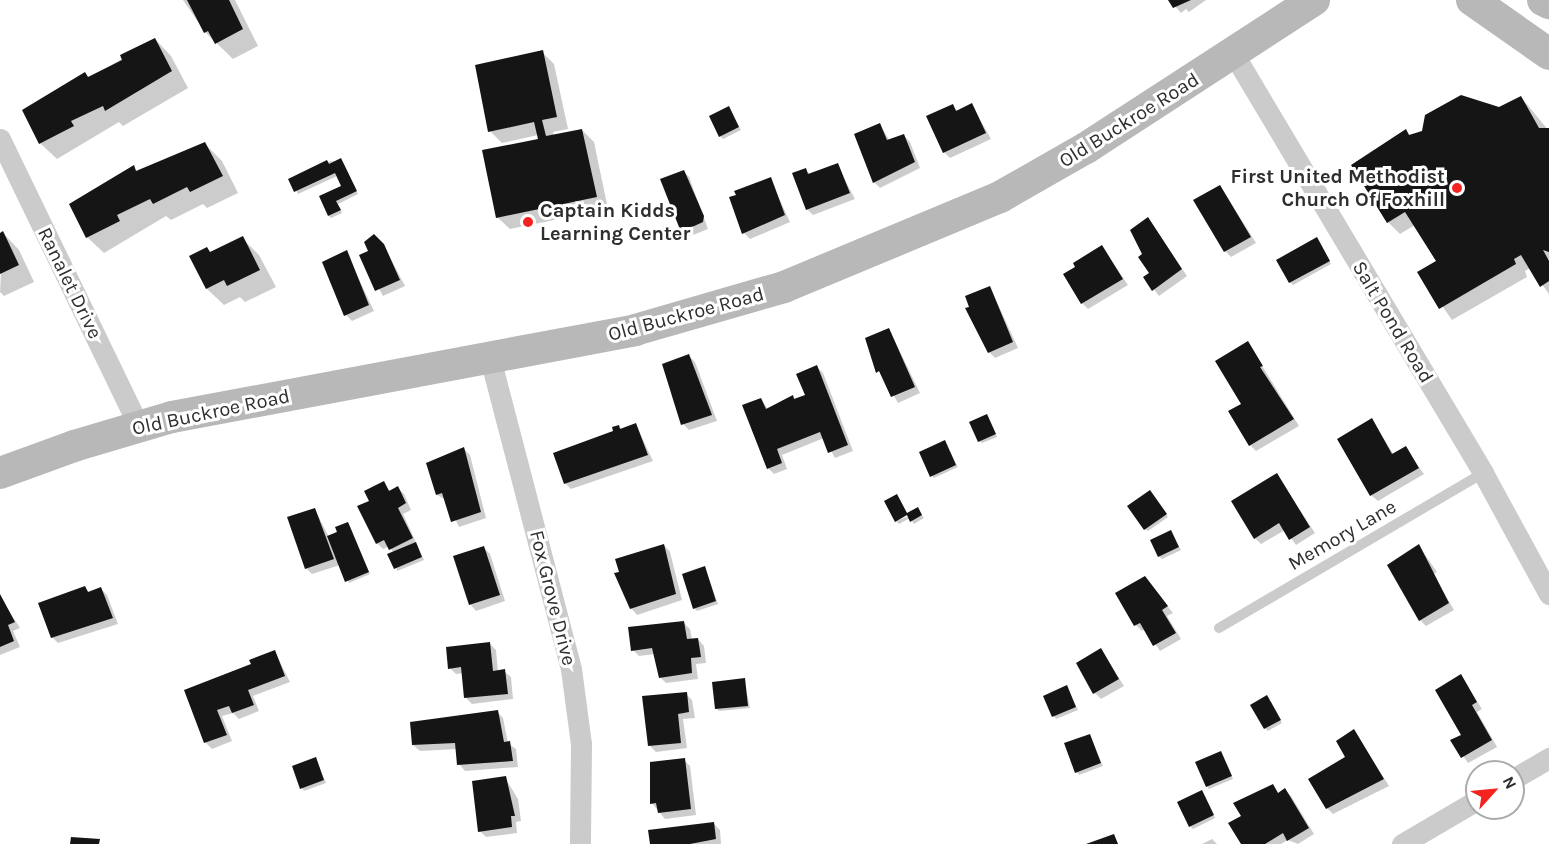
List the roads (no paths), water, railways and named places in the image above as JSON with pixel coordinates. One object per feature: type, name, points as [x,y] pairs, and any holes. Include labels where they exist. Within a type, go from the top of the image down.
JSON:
[{"type":"main road","name":"Old Buckroe Road","points":[[0,473],[139,426],[490,358],[696,315],[784,286],[921,232],[1047,171],[1314,0]]},
{"type":"main road","points":[[1472,0],[1549,54]]},
{"type":"main road","points":[[1544,0],[1549,3]]},
{"type":"street","name":"Salt Pond Road","points":[[1233,53],[1483,473],[1549,594]]},
{"type":"street","name":"Ranalet Drive","points":[[0,139],[139,426]]},
{"type":"street","name":"Fox Grove Drive","points":[[490,358],[571,669],[581,744],[580,844]]},
{"type":"street","points":[[1525,772],[1549,758]]},
{"type":"street","points":[[1402,844],[1465,807]]},
{"type":"lane","name":"Memory Lane","points":[[1219,628],[1483,473]]},
{"type":"place","name":"First United Methodist Church Of Foxhill","points":[[1457,188]]},
{"type":"place","name":"Captain Kidds Learning Center","points":[[528,222]]}]
